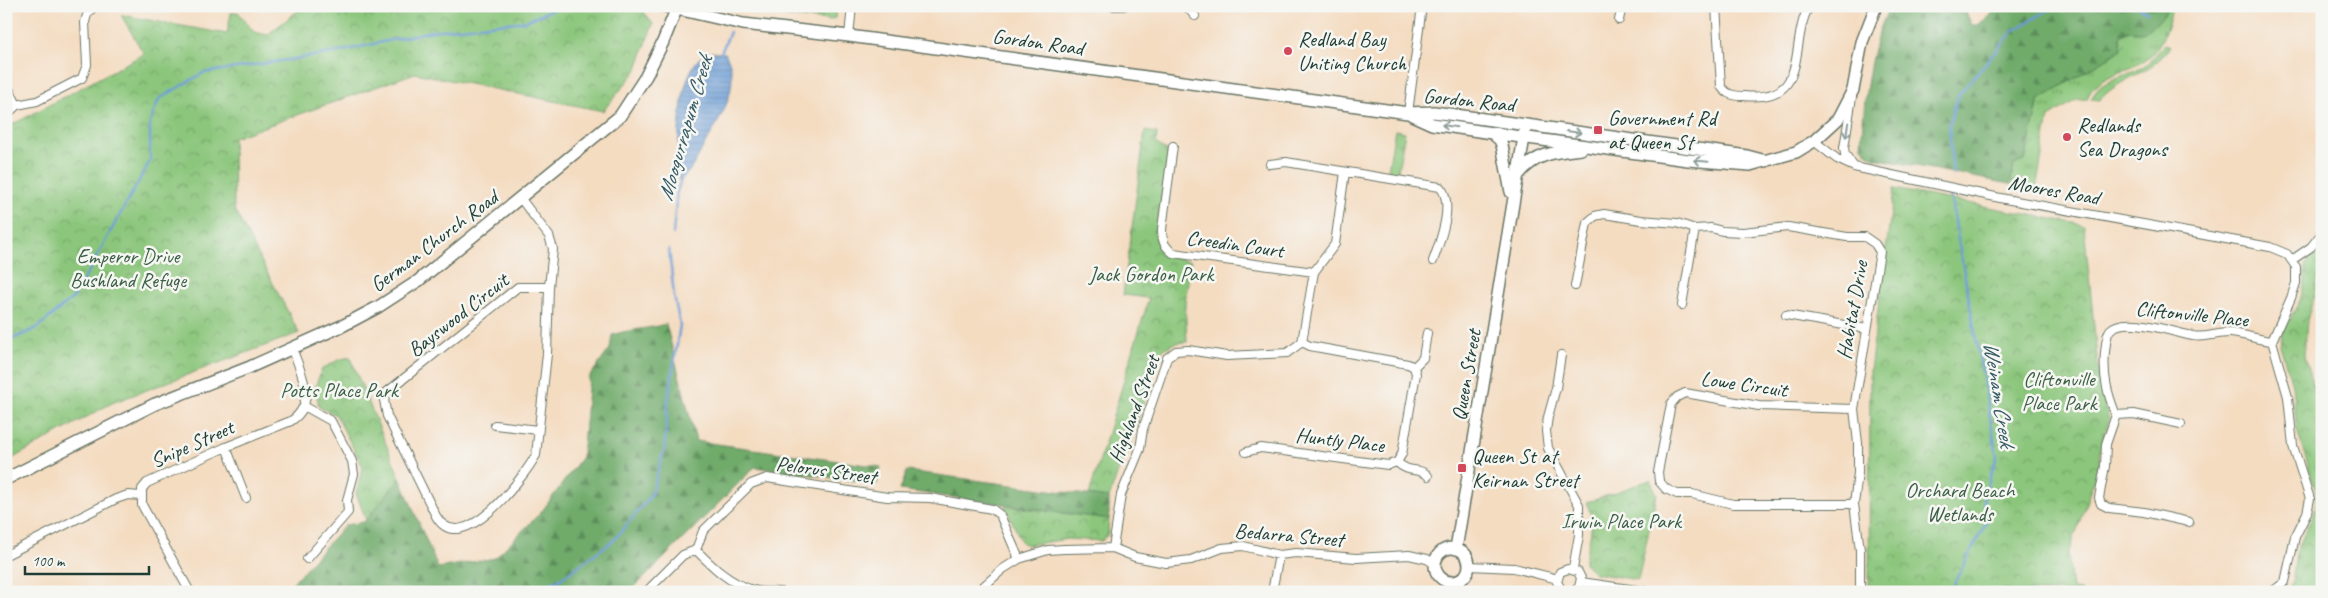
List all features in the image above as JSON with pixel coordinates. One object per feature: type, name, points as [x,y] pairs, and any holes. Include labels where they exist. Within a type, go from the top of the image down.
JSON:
[{"type":"street","points":[[6,115],[17,105],[38,101],[82,78],[87,65],[87,15],[94,6]]},
{"type":"street","points":[[849,36],[852,6]]},
{"type":"street","points":[[1112,6],[1124,6]]},
{"type":"street","points":[[1186,6],[1195,16]]},
{"type":"street","points":[[1408,113],[1422,6]]},
{"type":"street","points":[[1619,20],[1622,6]]},
{"type":"street","points":[[1716,6],[1721,86],[1724,92],[1755,98],[1769,96],[1778,92],[1791,79],[1797,64],[1803,21],[1809,6]]},
{"type":"street","points":[[1854,167],[1845,154],[1844,148],[1862,42],[1876,6]]},
{"type":"street","name":"Gordon Road","points":[[670,8],[743,24],[849,36],[1408,113],[1434,112],[1525,131]]},
{"type":"street","name":"German Church Road","points":[[6,479],[155,404],[292,348],[378,307],[418,281],[521,199],[620,116],[646,76],[663,42],[670,8]]},
{"type":"street","points":[[6,82],[17,105]]},
{"type":"street","points":[[1525,131],[1600,148],[1688,160],[1750,165],[1787,155],[1814,141],[1838,119],[1853,90]]},
{"type":"street","name":"Gordon Road","points":[[1408,113],[1432,124],[1492,133],[1525,131]]},
{"type":"street","points":[[1525,131],[1747,156],[1766,161]]},
{"type":"street","name":"Queen Street","points":[[1456,548],[1525,131]]},
{"type":"street","name":"Queen Street","points":[[1492,133],[1500,140],[1502,145],[1510,178],[1513,208]]},
{"type":"street","name":"Moores Road","points":[[1814,141],[1829,154],[1854,167],[1972,192],[2270,247],[2287,254],[2292,260]]},
{"type":"street","name":"Creedin Court","points":[[1173,146],[1162,229],[1162,240],[1166,248],[1173,253],[1314,272]]},
{"type":"street","points":[[1518,176],[1534,159],[1547,154],[1600,148]]},
{"type":"street","points":[[1270,164],[1286,162],[1440,188],[1444,193],[1447,203],[1440,243],[1433,261]]},
{"type":"street","points":[[1345,172],[1335,244],[1314,272],[1302,342],[1310,346],[1408,364],[1414,367],[1423,358],[1427,333]]},
{"type":"street","name":"Bayswood Circuit","points":[[521,199],[552,241],[546,354],[536,455],[530,466],[488,515],[477,522],[460,528],[449,528],[441,524],[436,516],[387,416],[384,400],[387,392],[518,287],[549,287]]},
{"type":"street","name":"Habitat Drive","points":[[1575,286],[1587,223],[1595,216],[1604,214],[1640,220],[1677,223],[1696,229],[1710,228],[1722,231],[1743,232],[1788,227],[1847,237],[1865,238],[1875,244],[1880,252],[1854,409],[1858,442],[1858,473],[1854,504],[1860,550],[1860,592]]},
{"type":"street","points":[[1682,305],[1696,229]]},
{"type":"street","points":[[2272,592],[2285,582],[2295,537],[2307,513],[2310,498],[2293,446],[2288,397],[2272,342],[2296,283],[2296,267],[2292,260],[2311,248],[2322,233]]},
{"type":"street","points":[[1786,315],[1867,329]]},
{"type":"street","name":"Cliftonville Place","points":[[2116,415],[2106,391],[2104,368],[2106,339],[2110,330],[2118,325],[2130,324],[2160,328],[2205,338],[2230,333],[2272,342]]},
{"type":"street","name":"Highland Street","points":[[1113,548],[1123,490],[1140,449],[1143,429],[1167,358],[1176,351],[1188,350],[1227,356],[1287,353],[1302,342]]},
{"type":"street","points":[[292,348],[302,374],[306,394],[304,406],[332,421],[352,461],[354,474],[347,500],[348,512],[307,559]]},
{"type":"street","points":[[1561,355],[1546,431],[1548,448],[1579,505],[1579,535],[1573,570]]},
{"type":"street","name":"Huntly Place","points":[[1246,452],[1261,448],[1388,465],[1397,462],[1402,454],[1404,445],[1416,374],[1414,367]]},
{"type":"street","name":"Lowe Circuit","points":[[1854,409],[1759,406],[1685,393],[1677,397],[1671,404],[1658,472],[1659,482],[1666,489],[1677,494],[1692,494],[1733,504],[1854,504]]},
{"type":"street","name":"Snipe Street","points":[[190,592],[142,505],[142,489],[147,483],[226,447],[291,421],[300,415],[304,406]]},
{"type":"street","points":[[2181,424],[2134,414],[2116,415],[2106,444],[2105,466],[2099,498],[2101,504],[2109,508],[2144,512],[2189,522]]},
{"type":"street","points":[[495,425],[538,430]]},
{"type":"street","points":[[226,447],[246,498]]},
{"type":"street","points":[[1397,462],[1402,468],[1423,472],[1428,476]]},
{"type":"street","name":"Pelorus Street","points":[[696,550],[703,531],[751,484],[766,478],[887,496],[930,498],[992,509],[1000,514],[1019,559]]},
{"type":"street","points":[[6,555],[116,499],[128,495],[141,496]]},
{"type":"street","name":"Bedarra Street","points":[[976,592],[1003,569],[1019,559],[1048,550],[1113,548],[1135,557],[1166,563],[1191,560],[1231,546],[1252,548],[1278,555],[1296,553],[1356,558],[1409,555],[1428,559],[1435,564]]},
{"type":"street","points":[[1456,548],[1465,554],[1470,566],[1465,577],[1449,587],[1441,578],[1435,564],[1440,554],[1445,550],[1456,548]]},
{"type":"street","points":[[646,592],[683,555],[696,550],[722,576],[734,583],[754,591],[780,592]]},
{"type":"street","points":[[1272,592],[1278,555]]},
{"type":"street","points":[[1470,566],[1514,568],[1558,579]]},
{"type":"street","points":[[1566,592],[1558,586],[1558,579],[1564,570],[1573,570],[1580,576],[1581,582],[1579,587],[1573,592]]},
{"type":"street","points":[[1581,582],[1650,592]]},
{"type":"green space","name":"Emperor Drive Bushland Refuge","points":[[304,6],[423,6],[428,11],[439,6],[635,6],[641,8],[653,24],[636,71],[603,111],[415,73],[233,138],[234,209],[299,333],[112,403],[6,462],[6,128],[144,54],[121,15],[227,34],[231,13],[238,12],[254,32],[267,35]]},
{"type":"green space","points":[[743,6],[793,6],[792,17],[744,8]]},
{"type":"green space","points":[[793,6],[837,6],[835,18],[830,20],[792,17]]},
{"type":"green space","points":[[1890,6],[1968,6],[1965,10],[1972,25],[1978,25],[2001,6],[2166,6],[2164,14],[2153,26],[2141,32],[2128,31],[2120,36],[2122,49],[2039,100],[2025,160],[2014,165],[2010,184],[1874,158],[1861,145],[1866,91],[1872,56]]},
{"type":"green space","points":[[2166,6],[2173,6],[2167,26],[2159,45],[2150,56],[2134,67],[2098,83],[2087,99],[2076,100],[2049,117],[2036,189],[2010,184],[2014,165],[2025,160],[2039,100],[2122,49],[2120,36],[2166,13]]},
{"type":"green space","points":[[2164,44],[2170,46],[2155,63],[2108,92],[2100,100],[2091,99],[2095,92],[2106,83],[2147,64]]},
{"type":"green space","points":[[1395,130],[1405,132],[1397,176],[1387,175]]},
{"type":"green space","name":"Jack Gordon Park","points":[[1145,131],[1157,133],[1156,143],[1169,153],[1155,235],[1157,242],[1160,248],[1168,255],[1191,261],[1185,303],[1187,342],[1170,345],[1158,356],[1126,457],[1120,466],[1109,498],[1089,495],[1149,298],[1123,295]]},
{"type":"green space","name":"Orchard Beach Wetlands","points":[[1894,189],[2084,225],[2099,377],[2109,420],[2100,450],[2099,466],[2068,555],[2072,588],[2084,592],[1869,592],[1870,370]]},
{"type":"green space","points":[[2322,239],[2322,264],[2307,321],[2304,356],[2322,415],[2322,577],[2318,592],[2284,592],[2289,589],[2293,578],[2296,553],[2316,507],[2316,491],[2297,430],[2292,385],[2280,345],[2282,334],[2300,300],[2305,282],[2305,266]]},
{"type":"green space","points":[[666,324],[696,441],[881,467],[877,484],[755,467],[630,592],[284,592],[345,525],[364,522],[400,478],[438,568],[495,558],[542,511],[582,457],[589,377],[610,349],[612,335]]},
{"type":"green space","name":"Potts Place Park","points":[[350,357],[400,478],[366,520],[356,493],[363,467],[336,415],[319,407],[315,387],[322,369],[338,360]]},
{"type":"green space","points":[[907,471],[1109,498],[1109,519],[900,490]]},
{"type":"green space","name":"Irwin Place Park","points":[[1650,480],[1657,494],[1638,580],[1595,573],[1584,563],[1591,524],[1591,517],[1586,503]]},
{"type":"green space","points":[[1005,506],[1109,519],[1108,534],[1102,541],[1067,539],[1028,545],[1022,543]]},
{"type":"water","points":[[711,52],[725,53],[732,77],[731,89],[728,101],[717,124],[690,170],[679,181],[680,115],[687,80],[693,66],[701,57]]},
{"type":"waterway","points":[[6,342],[37,328],[74,297],[150,161],[150,122],[159,99],[203,73],[333,53],[432,31],[526,21],[560,6]]},
{"type":"waterway","name":"Weinam Creek","points":[[1953,175],[1949,125],[1959,94],[2013,31],[2055,6]]},
{"type":"waterway","points":[[2139,6],[2147,13]]},
{"type":"waterway","name":"Moogurrapum Creek","points":[[720,55],[730,32]]},
{"type":"waterway","name":"Moogurrapum Creek","points":[[673,234],[677,191],[682,177]]},
{"type":"waterway","name":"Weinam Creek","points":[[1950,194],[1997,456],[1984,496],[1986,523],[1955,581],[1954,592]]},
{"type":"waterway","name":"Moogurrapum Creek","points":[[532,592],[559,580],[614,540],[651,495],[664,451],[668,401],[680,325],[674,296],[669,249]]},
{"type":"place","name":"Redland Bay Uniting Church","points":[[1288,51]]},
{"type":"place","name":"Government Rd at Queen St","points":[[1598,130]]},
{"type":"place","name":"Redlands Sea Dragons","points":[[2067,137]]},
{"type":"place","name":"Queen St at Keirnan Street","points":[[1462,468]]},
{"type":"park label","name":"Cliftonville Place Park","points":[[2059,391]]}]
